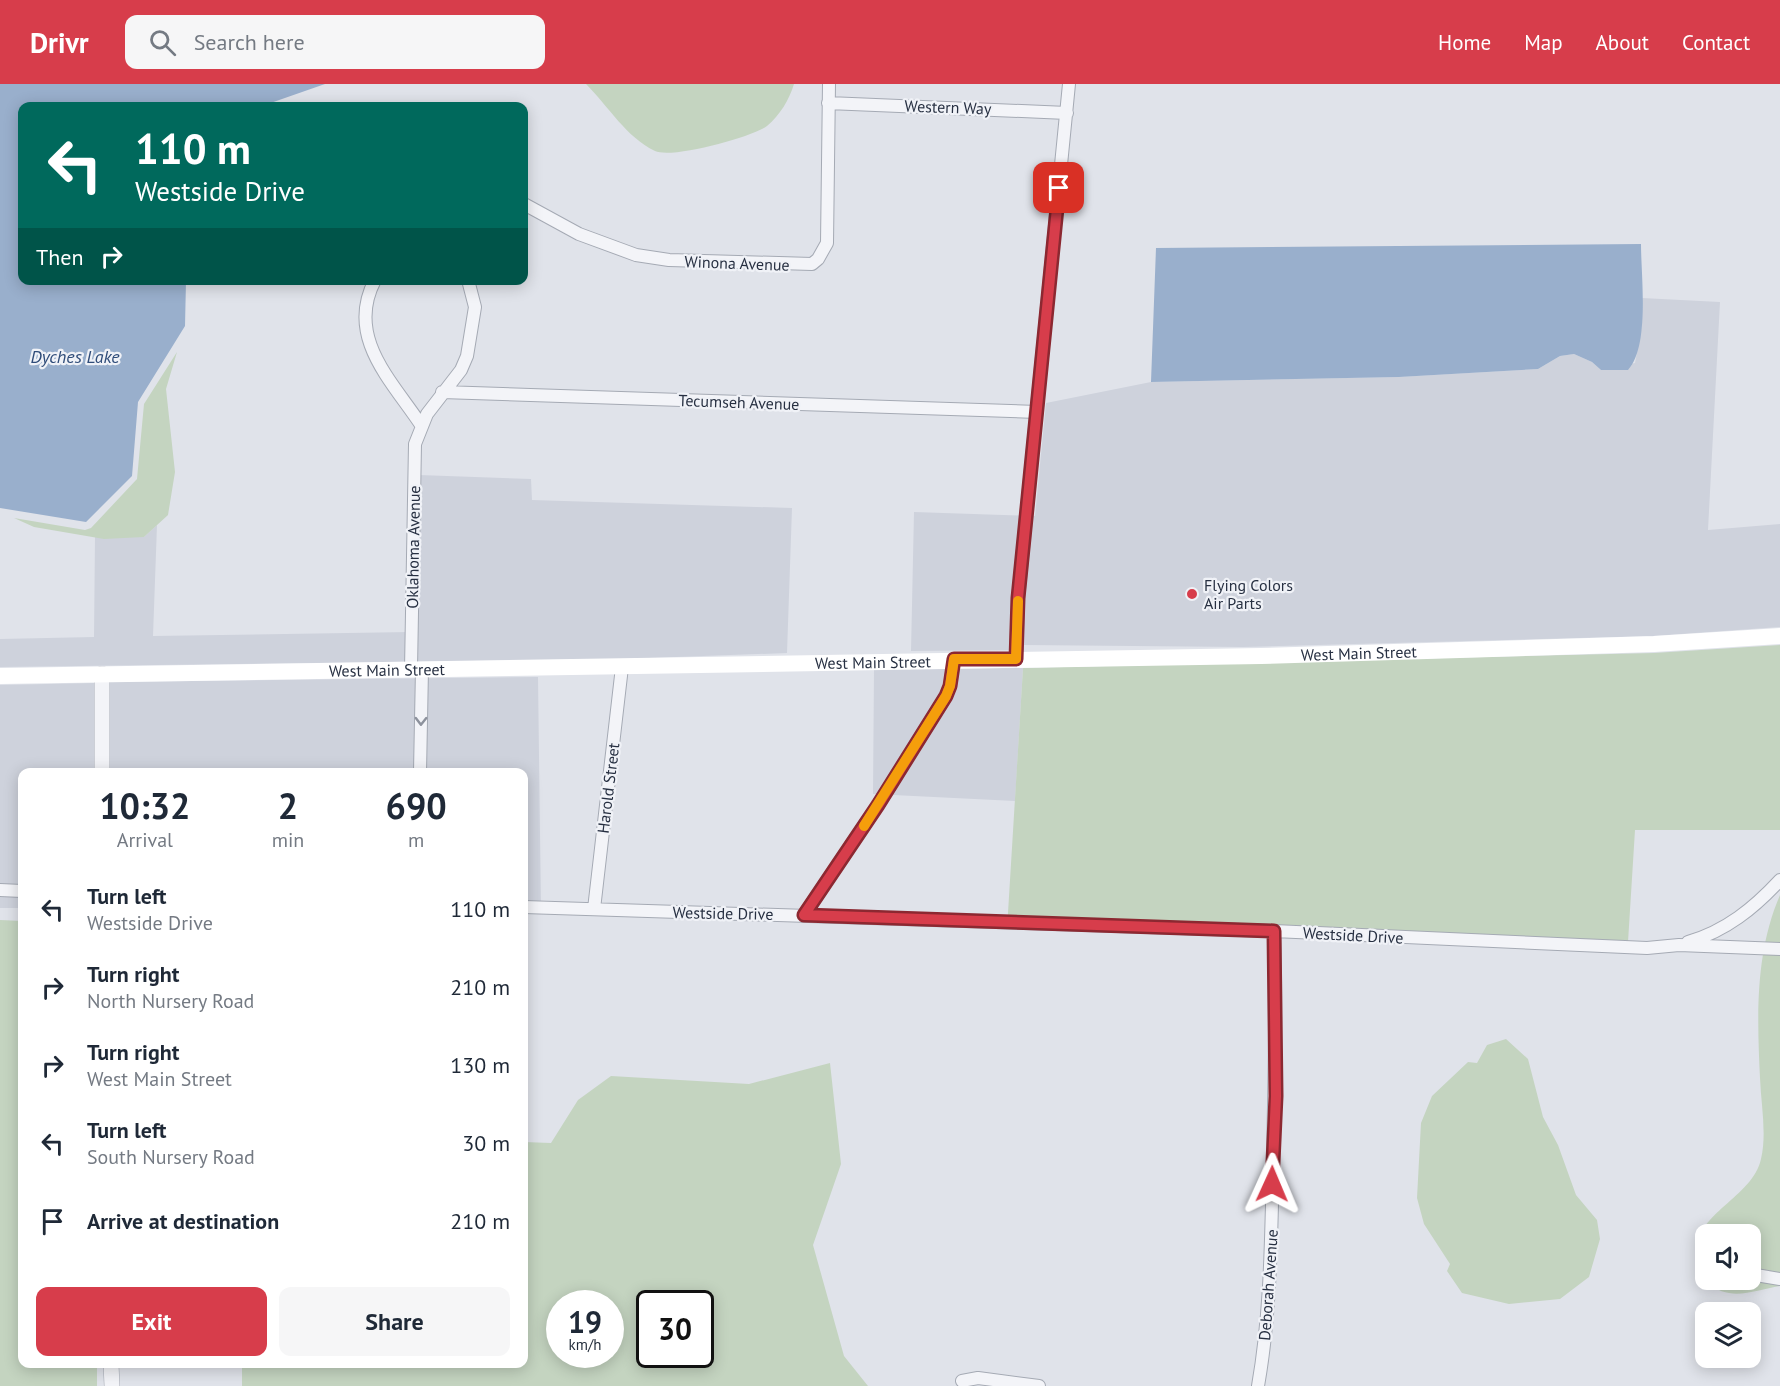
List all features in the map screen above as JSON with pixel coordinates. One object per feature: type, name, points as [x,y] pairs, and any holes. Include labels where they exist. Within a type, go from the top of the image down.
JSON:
[{"type":"main road","name":"West Main Street","points":[[0,676],[622,667],[1654,645],[1780,636]]},
{"type":"street","name":"Winona Avenue","points":[[528,206],[579,234],[636,255],[669,260],[812,264],[818,259],[827,243],[829,84]]},
{"type":"street","points":[[1016,659],[1018,598],[1069,84]]},
{"type":"street","name":"Western Way","points":[[828,103],[1067,113]]},
{"type":"street","points":[[373,285],[365,305],[367,338],[387,379],[421,425],[442,392],[461,370],[467,356],[475,307],[469,285]]},
{"type":"street","name":"Tecumseh Avenue","points":[[442,392],[1037,412]]},
{"type":"street","name":"Oklahoma Avenue","points":[[420,768],[415,444],[421,425]]},
{"type":"street","points":[[804,915],[878,805],[946,696],[954,659]]},
{"type":"street","name":"Harold Street","points":[[594,909],[622,667]]},
{"type":"street","points":[[102,674],[102,768]]},
{"type":"street","name":"Westside Drive","points":[[1679,945],[1723,929],[1747,913],[1780,880]]},
{"type":"street","points":[[0,890],[18,891]]},
{"type":"street","name":"Westside Drive","points":[[528,907],[1274,931],[1624,947],[1679,945],[1780,949]]},
{"type":"street","name":"Deborah Avenue","points":[[1258,1386],[1269,1308],[1271,1253],[1276,1096],[1274,931]]},
{"type":"street","points":[[1761,1276],[1780,1279]]},
{"type":"street","points":[[111,1368],[112,1386]]},
{"type":"street","points":[[962,1381],[978,1378],[1039,1386]]},
{"type":"shaded area","points":[[1642,298],[1720,302],[1708,530],[1780,524],[1780,627],[1653,636],[1243,647],[1024,645],[1024,650],[911,651],[914,512],[1035,516],[1046,403],[1151,382],[1399,377],[1538,369],[1560,356],[1574,354],[1592,362],[1601,370],[1635,363],[1642,325]]},
{"type":"shaded area","points":[[419,475],[531,479],[532,500],[792,508],[787,653],[622,659],[0,667],[0,639],[94,637],[95,537],[144,537],[157,525],[153,636],[410,632]]},
{"type":"shaded area","points":[[1023,668],[1015,801],[873,794],[874,670]]},
{"type":"shaded area","points":[[538,677],[541,912],[528,910],[528,768],[110,768],[110,682]]},
{"type":"shaded area","points":[[94,683],[95,768],[18,768],[18,908],[0,908],[0,685]]},
{"type":"green space","points":[[586,84],[794,84],[780,112],[772,122],[759,131],[712,146],[664,153],[655,151],[635,138]]},
{"type":"green space","points":[[177,352],[166,389],[175,472],[168,515],[144,537],[104,539],[34,527],[14,518],[85,530],[91,528],[137,479],[144,404]]},
{"type":"green space","points":[[1780,645],[1780,830],[1635,830],[1628,942],[1007,929],[1023,668],[1654,653]]},
{"type":"green space","points":[[1780,895],[1780,1286],[1752,1292],[1733,1294],[1720,1290],[1761,1290],[1761,1224],[1707,1224],[1746,1186],[1761,1159],[1764,1129],[1758,1008],[1766,939]]},
{"type":"green space","points":[[0,920],[18,921],[18,1368],[97,1368],[97,1386],[0,1386]]},
{"type":"green space","points":[[1506,1039],[1528,1059],[1543,1117],[1558,1145],[1576,1195],[1597,1220],[1600,1239],[1589,1277],[1560,1299],[1509,1304],[1462,1293],[1447,1271],[1450,1264],[1424,1224],[1417,1198],[1421,1123],[1432,1096],[1468,1062],[1477,1063],[1487,1045]]},
{"type":"green space","points":[[830,1063],[841,1164],[813,1245],[844,1356],[868,1386],[242,1386],[242,1368],[528,1368],[528,1142],[551,1143],[578,1100],[611,1076],[749,1084]]},
{"type":"water","name":"Dyches Lake","points":[[0,84],[325,84],[273,102],[18,102],[18,285],[186,285],[185,326],[138,402],[132,476],[86,522],[0,508]]},
{"type":"water","points":[[1641,244],[1642,328],[1635,359],[1628,370],[1601,370],[1592,362],[1574,354],[1560,356],[1538,369],[1399,377],[1151,382],[1156,248]]},
{"type":"slow traffic","points":[[864,826],[946,696],[954,659],[1016,659],[1018,601]]},
{"type":"place","name":"Flying Colors Air Parts","points":[[1192,594]]},
{"type":"route","points":[[1059,188],[1018,598],[1016,659],[954,659],[946,696],[878,805],[804,915],[1274,931],[1276,1096],[1272,1184]]}]
